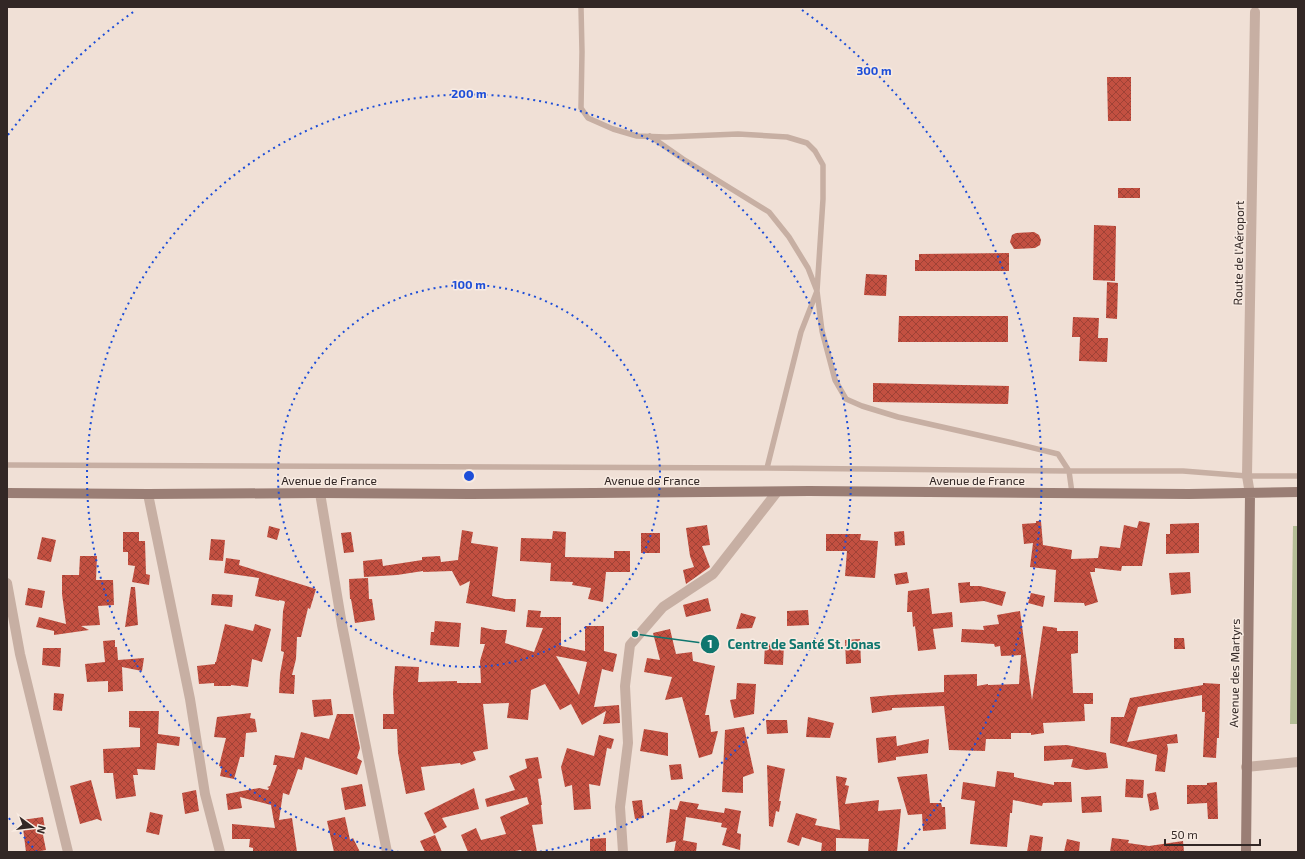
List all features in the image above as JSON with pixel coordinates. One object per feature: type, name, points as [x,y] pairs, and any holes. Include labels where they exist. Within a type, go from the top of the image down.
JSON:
[{"type":"main road","name":"Avenue de France","points":[[7,493],[470,494],[777,492],[1250,494],[1298,492]]},
{"type":"main road","name":"Avenue des Martyrs","points":[[1246,852],[1250,494]]},
{"type":"street","name":"Route de l'Aéroport","points":[[1250,494],[1247,476],[1255,9]]},
{"type":"street","points":[[624,852],[620,807],[628,743],[625,686],[630,646],[663,607],[713,574],[777,492]]},
{"type":"street","points":[[320,493],[342,625],[387,852]]},
{"type":"street","points":[[148,494],[190,699],[205,794],[220,852]]},
{"type":"street","points":[[7,584],[20,654],[68,852]]},
{"type":"street","points":[[1246,767],[1298,762]]},
{"type":"lane","points":[[581,7],[581,108],[588,118],[637,136],[666,137],[738,134],[788,137],[806,143],[815,151],[822,165],[823,199],[817,291],[822,331],[835,380],[846,399],[862,406],[898,417],[1058,454],[1069,471],[1072,493]]},
{"type":"lane","points":[[650,136],[683,159],[769,212],[789,237],[808,268],[817,291],[801,332],[766,468]]},
{"type":"lane","points":[[7,465],[1183,471],[1247,476],[1298,476]]},
{"type":"green space","points":[[1293,526],[1298,526],[1298,724],[1290,724]]},
{"type":"building","points":[[1107,77],[1131,77],[1131,121],[1108,121]]},
{"type":"building","points":[[1118,188],[1140,188],[1140,198],[1118,198]]},
{"type":"building","points":[[1094,225],[1116,226],[1115,281],[1093,280]]},
{"type":"building","points":[[1034,232],[1039,235],[1041,240],[1040,245],[1035,248],[1014,249],[1010,242],[1012,235],[1016,233]]},
{"type":"building","points":[[1009,253],[1009,271],[915,271],[915,260],[919,260],[919,254]]},
{"type":"building","points":[[866,274],[887,275],[886,296],[864,295]]},
{"type":"building","points":[[1107,282],[1118,283],[1117,319],[1106,318]]},
{"type":"building","points":[[899,316],[1008,316],[1008,342],[898,342]]},
{"type":"building","points":[[1073,317],[1099,318],[1098,338],[1108,338],[1107,362],[1079,361],[1080,337],[1072,337]]},
{"type":"building","points":[[873,383],[1009,386],[1008,404],[873,402]]},
{"type":"building","points":[[1036,521],[1041,521],[1043,545],[1072,550],[1071,559],[1098,558],[1100,546],[1120,548],[1124,525],[1137,528],[1139,521],[1150,523],[1142,566],[1122,566],[1121,571],[1095,568],[1095,572],[1090,572],[1098,602],[1085,606],[1084,603],[1054,602],[1056,570],[1030,567],[1033,543],[1024,544],[1022,524],[1036,523]]},
{"type":"building","points":[[1199,523],[1199,553],[1166,554],[1166,534],[1170,534],[1170,524]]},
{"type":"building","points":[[707,525],[710,545],[702,546],[710,567],[686,584],[683,570],[694,567],[690,556],[686,528]]},
{"type":"building","points":[[269,526],[280,529],[277,540],[267,537]]},
{"type":"building","points":[[462,530],[473,532],[471,543],[498,547],[492,596],[505,599],[516,599],[515,612],[466,603],[470,581],[460,586],[452,571],[423,571],[397,575],[364,577],[363,561],[382,559],[383,566],[422,560],[422,557],[440,556],[441,562],[458,560]]},
{"type":"building","points":[[553,531],[566,532],[565,557],[614,558],[614,551],[630,551],[630,572],[606,572],[603,602],[588,599],[591,588],[572,585],[573,582],[550,581],[551,563],[520,561],[521,538],[552,539]]},
{"type":"building","points":[[904,531],[905,545],[895,546],[894,532]]},
{"type":"building","points":[[123,532],[139,532],[139,541],[145,541],[146,574],[150,575],[149,585],[132,582],[135,566],[128,565],[128,552],[123,552]]},
{"type":"building","points":[[351,532],[354,552],[344,553],[341,533]]},
{"type":"building","points":[[641,533],[660,533],[660,553],[641,553]]},
{"type":"building","points":[[826,534],[861,534],[860,540],[878,541],[875,578],[845,576],[847,551],[826,551]]},
{"type":"building","points":[[42,537],[56,540],[51,562],[37,559]]},
{"type":"building","points":[[211,539],[225,540],[223,561],[209,560]]},
{"type":"building","points":[[80,556],[97,556],[96,580],[113,580],[114,605],[98,606],[100,625],[81,626],[89,630],[54,635],[54,631],[36,627],[39,617],[66,624],[62,594],[62,575],[79,575]]},
{"type":"building","points":[[226,558],[240,560],[239,565],[316,589],[310,609],[308,608],[301,637],[297,637],[296,659],[292,675],[295,675],[294,694],[279,693],[280,674],[284,652],[281,651],[283,611],[285,602],[255,596],[259,578],[224,573]]},
{"type":"building","points":[[907,572],[909,583],[896,585],[894,574]]},
{"type":"building","points":[[1190,572],[1191,593],[1171,595],[1169,573]]},
{"type":"building","points":[[368,578],[369,599],[372,599],[375,620],[355,623],[350,599],[349,579]]},
{"type":"building","points":[[970,582],[970,586],[980,586],[1006,592],[1002,606],[984,601],[960,603],[958,583]]},
{"type":"building","points":[[131,587],[135,587],[138,625],[125,627]]},
{"type":"building","points":[[28,588],[45,591],[42,608],[25,605]]},
{"type":"building","points":[[929,588],[932,614],[952,612],[953,627],[933,629],[936,649],[918,651],[915,626],[913,627],[912,612],[907,612],[908,591]]},
{"type":"building","points":[[1031,593],[1045,596],[1043,607],[1028,603]]},
{"type":"building","points":[[212,594],[233,595],[232,607],[211,605]]},
{"type":"building","points":[[708,598],[711,611],[686,617],[683,605]]},
{"type":"building","points":[[528,610],[541,611],[540,617],[561,617],[561,646],[585,651],[585,626],[604,626],[604,651],[617,654],[613,672],[602,669],[594,707],[619,705],[620,723],[603,724],[606,711],[582,725],[571,704],[560,710],[545,684],[531,690],[528,720],[507,718],[509,703],[483,704],[488,749],[473,752],[476,760],[461,765],[460,763],[421,767],[425,790],[406,794],[398,753],[397,729],[383,729],[383,714],[394,714],[393,693],[395,666],[419,667],[418,682],[457,681],[457,683],[481,683],[480,661],[485,644],[480,644],[481,627],[495,630],[507,630],[505,643],[534,652],[543,628],[526,627]],"holes":[[[556,656],[587,662],[579,695]]]},
{"type":"building","points":[[808,610],[809,625],[787,626],[787,611]]},
{"type":"building","points":[[1020,611],[1032,700],[1043,626],[1057,628],[1057,631],[1078,631],[1078,653],[1071,654],[1073,693],[1093,693],[1093,704],[1084,704],[1085,721],[1043,723],[1044,733],[1031,735],[1031,733],[1011,733],[1011,739],[986,739],[985,751],[949,750],[944,706],[892,708],[892,710],[872,713],[870,697],[944,692],[944,675],[977,674],[977,686],[988,684],[1019,684],[1021,655],[1001,656],[1000,646],[995,647],[994,644],[961,642],[962,629],[984,630],[983,626],[999,624],[997,615]]},
{"type":"building","points":[[741,613],[756,617],[752,628],[736,629]]},
{"type":"building","points":[[435,621],[461,623],[459,647],[430,645],[431,632],[434,632]]},
{"type":"building","points":[[225,624],[253,631],[255,624],[271,629],[262,662],[252,659],[248,687],[231,685],[214,686],[214,683],[199,684],[197,666],[215,664]]},
{"type":"building","points":[[670,629],[676,654],[692,652],[693,661],[715,666],[705,715],[709,715],[711,732],[718,731],[712,754],[699,758],[682,697],[665,700],[672,677],[644,672],[647,658],[660,660],[653,633]]},
{"type":"building","points":[[1174,638],[1184,638],[1185,649],[1174,649]]},
{"type":"building","points":[[860,639],[861,663],[846,664],[845,640]]},
{"type":"building","points":[[115,640],[118,660],[144,658],[142,671],[122,667],[123,691],[108,692],[108,681],[87,682],[85,664],[105,662],[103,641]]},
{"type":"building","points":[[765,644],[784,645],[783,665],[764,664]]},
{"type":"building","points":[[43,648],[61,648],[60,667],[42,665]]},
{"type":"building","points":[[737,683],[756,684],[754,714],[734,718],[730,700],[736,699]]},
{"type":"building","points":[[1203,683],[1220,684],[1219,738],[1217,738],[1216,758],[1203,757],[1205,712],[1202,712],[1202,695],[1138,707],[1127,742],[1177,734],[1178,743],[1167,744],[1168,749],[1165,772],[1155,771],[1157,755],[1110,743],[1111,717],[1124,717],[1130,698],[1203,685]]},
{"type":"building","points":[[54,693],[64,694],[62,711],[53,710]]},
{"type":"building","points":[[331,699],[333,715],[314,717],[312,700]]},
{"type":"building","points":[[129,711],[159,711],[158,734],[180,737],[179,746],[157,743],[155,770],[137,769],[138,775],[133,775],[136,796],[116,799],[113,773],[104,773],[103,749],[140,747],[140,728],[129,727]]},
{"type":"building","points":[[251,713],[250,718],[255,719],[257,732],[246,733],[244,757],[240,757],[234,779],[220,776],[222,767],[219,766],[226,738],[214,737],[217,717]]},
{"type":"building","points":[[337,714],[353,714],[360,748],[357,758],[362,761],[357,775],[305,757],[302,770],[298,769],[289,795],[283,793],[279,820],[292,818],[297,852],[253,852],[253,848],[249,847],[250,839],[232,839],[232,824],[275,828],[271,805],[240,797],[242,808],[228,810],[226,794],[259,788],[268,790],[269,788],[267,787],[270,786],[277,765],[273,765],[275,755],[294,758],[301,732],[329,739]]},
{"type":"building","points":[[808,717],[834,723],[830,738],[806,737]]},
{"type":"building","points":[[766,720],[787,720],[788,733],[767,734]]},
{"type":"building","points":[[744,727],[754,773],[743,777],[743,793],[722,792],[725,730]]},
{"type":"building","points":[[644,729],[668,733],[668,756],[640,751]]},
{"type":"building","points":[[599,735],[614,739],[611,749],[607,748],[600,786],[589,784],[591,809],[574,810],[572,785],[565,787],[561,767],[567,748],[594,756]]},
{"type":"building","points":[[896,736],[897,746],[929,739],[928,753],[896,757],[896,760],[878,763],[876,738]]},
{"type":"building","points":[[1067,745],[1106,753],[1108,768],[1086,770],[1071,767],[1073,759],[1044,761],[1044,746]]},
{"type":"building","points":[[538,757],[542,778],[538,779],[543,824],[532,825],[537,852],[522,852],[521,850],[510,852],[468,852],[461,835],[476,828],[481,840],[506,834],[500,817],[529,804],[527,797],[487,807],[485,799],[515,790],[509,776],[527,768],[525,759]]},
{"type":"building","points":[[681,764],[683,779],[671,780],[669,765]]},
{"type":"building","points":[[767,765],[785,769],[779,801],[781,801],[779,812],[776,811],[773,827],[769,826]]},
{"type":"building","points":[[997,771],[1014,773],[1014,777],[1054,785],[1054,782],[1071,782],[1072,802],[1043,803],[1042,806],[1013,800],[1012,813],[1010,813],[1007,847],[970,844],[975,801],[961,799],[963,782],[995,787]]},
{"type":"building","points":[[927,774],[930,803],[941,803],[942,807],[945,807],[946,829],[923,831],[922,814],[908,815],[897,777]]},
{"type":"building","points":[[836,776],[847,778],[845,785],[849,786],[845,804],[879,800],[878,811],[901,809],[897,852],[868,852],[869,839],[836,838],[836,852],[821,852],[822,843],[802,837],[799,846],[787,842],[796,813],[817,819],[815,825],[840,830]]},
{"type":"building","points":[[1126,779],[1144,780],[1143,798],[1125,797]]},
{"type":"building","points":[[91,780],[102,821],[97,819],[80,824],[70,786]]},
{"type":"building","points":[[1217,782],[1218,819],[1208,819],[1207,803],[1187,804],[1187,785],[1207,785],[1207,783]]},
{"type":"building","points":[[362,784],[366,806],[345,810],[341,788]]},
{"type":"building","points":[[474,788],[479,809],[442,818],[447,827],[434,834],[424,813]]},
{"type":"building","points":[[196,790],[199,811],[185,814],[182,793]]},
{"type":"building","points":[[1156,792],[1159,809],[1150,811],[1147,794]]},
{"type":"building","points":[[1101,796],[1102,812],[1082,813],[1081,797]]},
{"type":"building","points":[[642,800],[644,818],[635,819],[632,801]]},
{"type":"building","points":[[680,801],[699,804],[697,809],[724,813],[725,808],[741,811],[737,833],[741,834],[740,850],[722,845],[727,828],[721,827],[722,823],[686,817],[682,840],[697,843],[696,852],[674,852],[676,841],[666,843],[670,809],[677,810]]},
{"type":"building","points":[[150,812],[163,815],[159,835],[146,832]]},
{"type":"building","points":[[43,817],[46,834],[43,835],[46,850],[26,852],[22,820]]},
{"type":"building","points":[[345,817],[350,840],[353,838],[360,852],[334,852],[327,821]]},
{"type":"building","points":[[435,835],[442,852],[425,852],[420,841]]},
{"type":"building","points":[[1030,835],[1043,837],[1041,852],[1027,852]]},
{"type":"building","points":[[606,838],[606,852],[590,852],[590,839]]},
{"type":"building","points":[[1112,838],[1129,840],[1128,843],[1149,846],[1183,841],[1184,852],[1110,852]]},
{"type":"building","points":[[1067,839],[1080,842],[1079,852],[1064,852]]},
{"type":"place","name":"Centre de Santé St. Jonas","points":[[635,634]]}]
